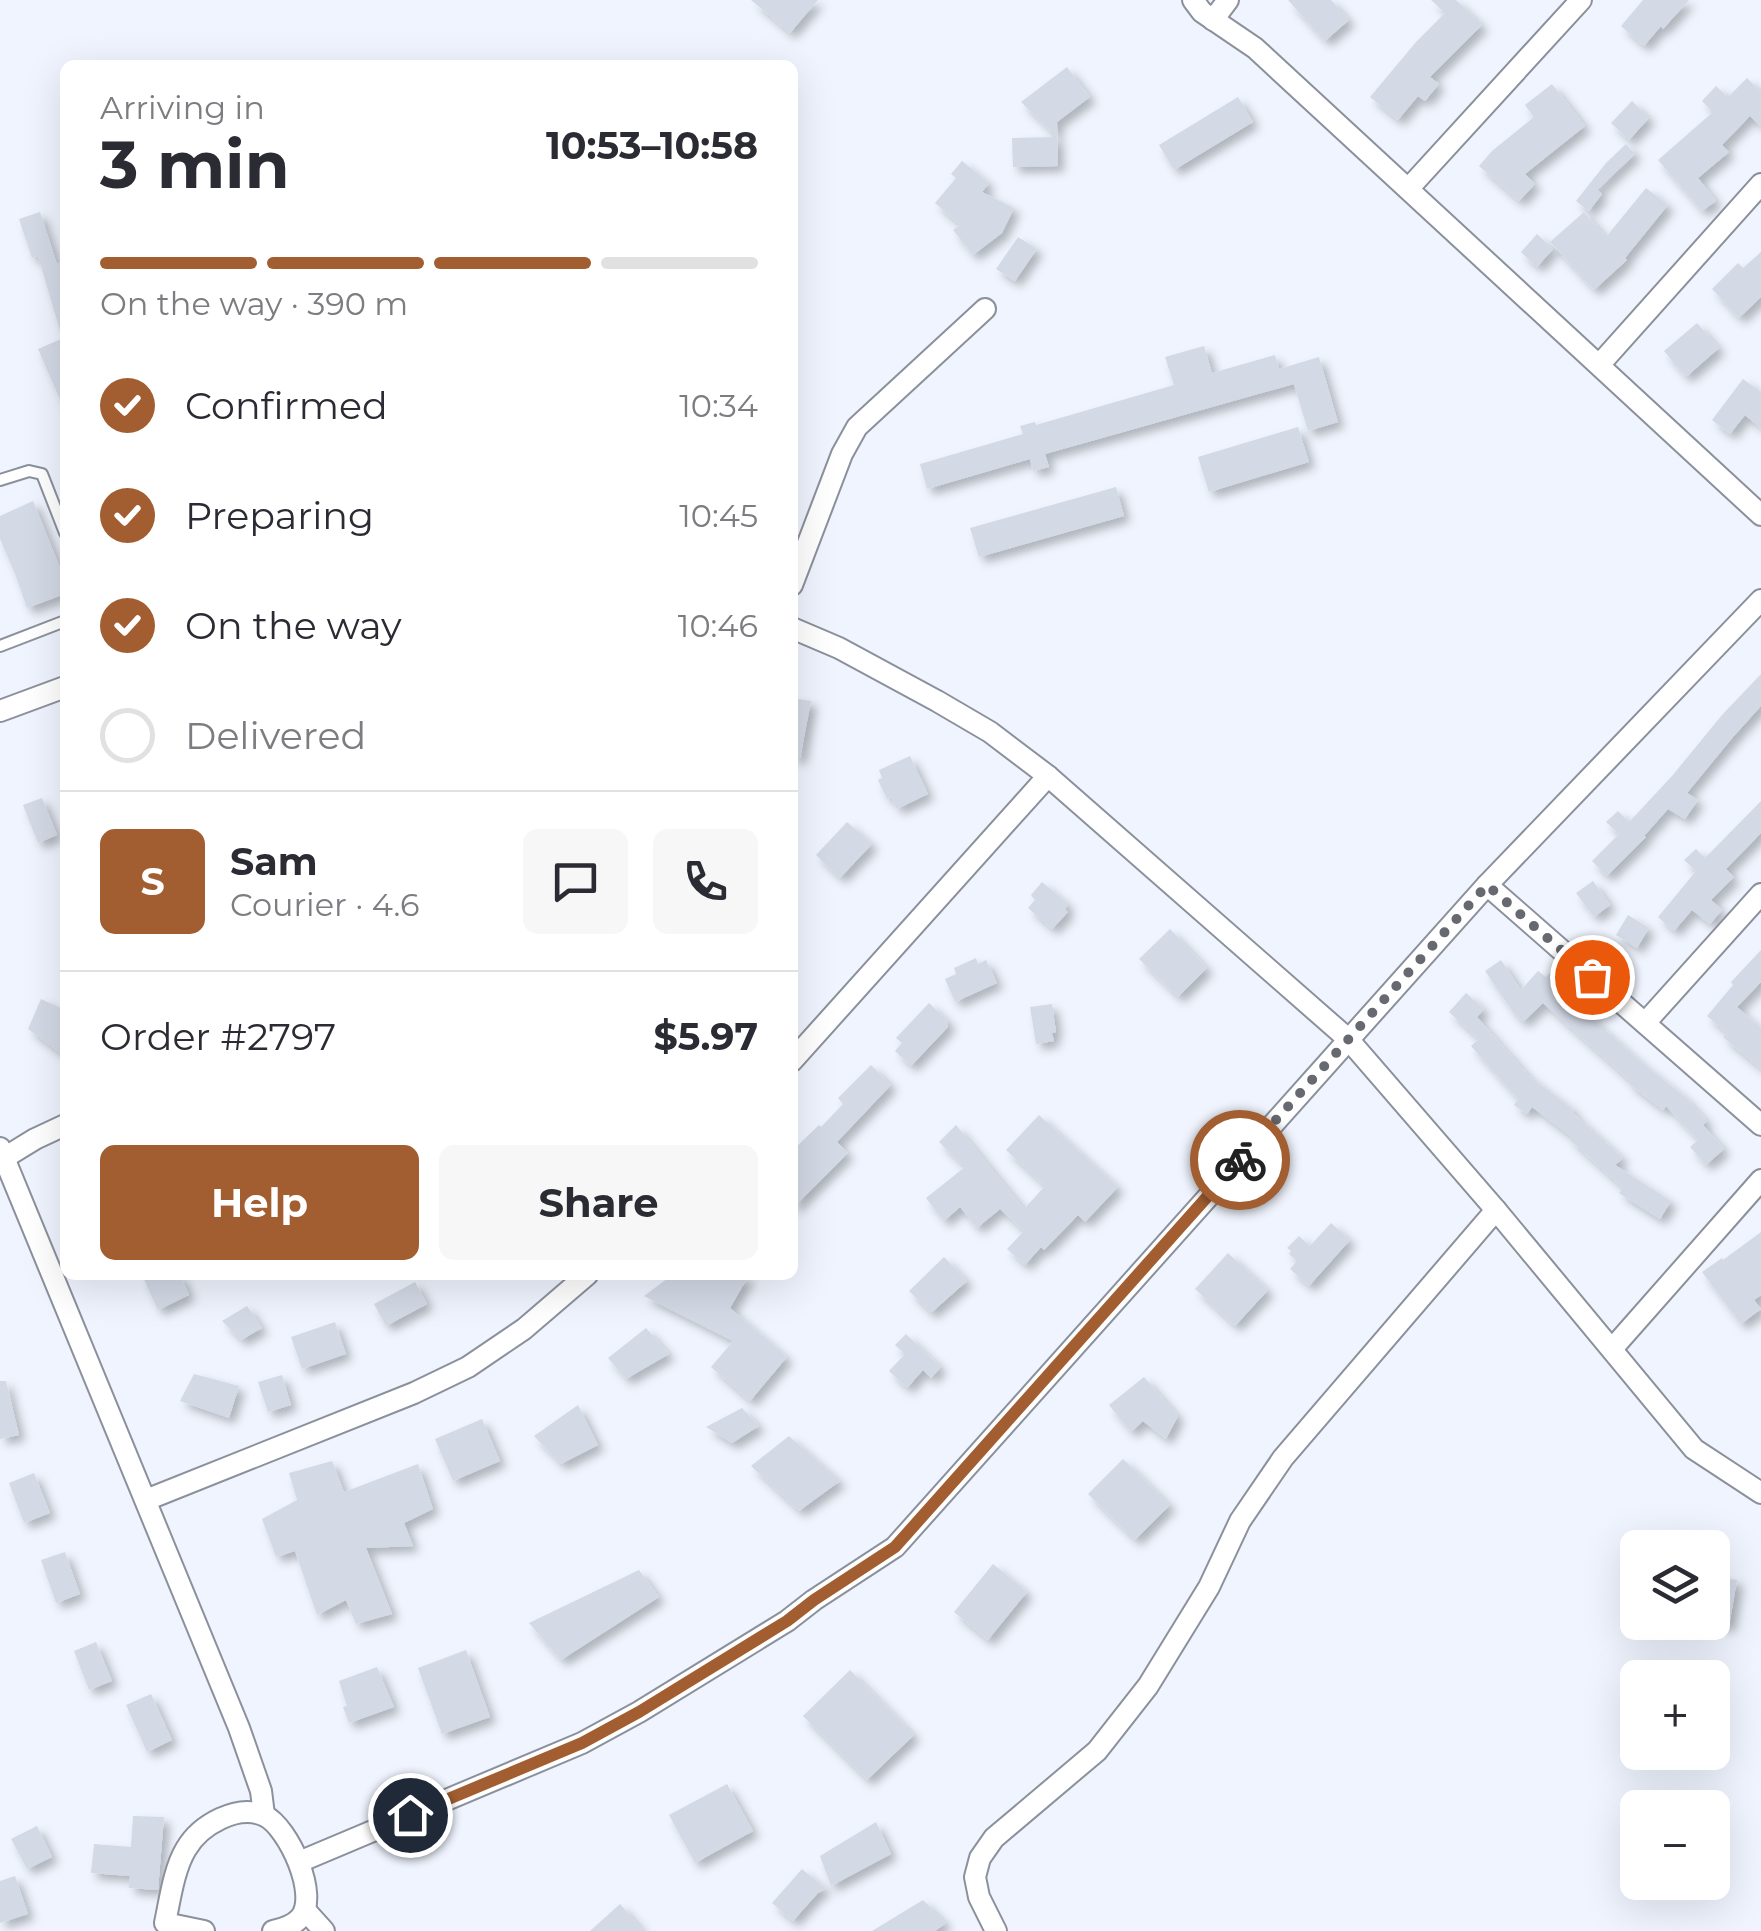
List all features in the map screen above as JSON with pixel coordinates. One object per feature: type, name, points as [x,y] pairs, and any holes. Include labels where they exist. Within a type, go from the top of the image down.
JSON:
[{"type":"street","points":[[1193,0],[1212,20],[1254,48],[1409,188],[1761,515]]},
{"type":"street","points":[[1212,20],[1228,0]]},
{"type":"street","points":[[1409,188],[1581,0]]},
{"type":"street","points":[[1600,364],[1761,184]]},
{"type":"street","points":[[798,569],[842,454],[857,427],[985,309]]},
{"type":"street","points":[[299,1862],[582,1743],[787,1621],[895,1547],[1487,885],[1761,600]]},
{"type":"street","points":[[798,631],[839,648],[990,732],[1048,776],[1348,1039],[1496,1210],[1694,1450],[1761,1493]]},
{"type":"street","points":[[0,711],[60,689]]},
{"type":"street","points":[[798,1054],[1048,776]]},
{"type":"street","points":[[1487,885],[1761,1125]]},
{"type":"street","points":[[1645,1023],[1761,894]]},
{"type":"street","points":[[60,1127],[2,1153],[239,1728],[261,1790],[264,1815]]},
{"type":"street","points":[[1612,1349],[1761,1180]]},
{"type":"street","points":[[996,1931],[979,1897],[975,1877],[980,1858],[994,1838],[1097,1751],[1148,1686],[1209,1587],[1240,1521],[1283,1458],[1496,1210]]},
{"type":"street","points":[[146,1500],[414,1393],[468,1367],[524,1330],[581,1280]]},
{"type":"street","points":[[204,1931],[155,1927],[192,1838],[208,1824],[248,1812],[264,1815],[276,1824],[299,1862],[308,1897],[300,1918],[273,1931]]},
{"type":"street","points":[[304,1910],[324,1931]]},
{"type":"lane","points":[[0,480],[29,471],[42,474],[60,520]]},
{"type":"lane","points":[[0,646],[60,623]]},
{"type":"building","points":[[751,0],[818,0],[790,33]]},
{"type":"building","points":[[1288,0],[1331,0],[1349,20],[1325,41]]},
{"type":"building","points":[[1431,0],[1456,0],[1482,25],[1430,77],[1439,84],[1425,101],[1418,96],[1398,120],[1370,97],[1445,13]]},
{"type":"building","points":[[1643,0],[1689,0],[1644,46],[1621,26]]},
{"type":"building","points":[[1067,67],[1090,97],[1057,122],[1058,166],[1013,167],[1012,138],[1057,137],[1021,102]]},
{"type":"building","points":[[1747,78],[1761,92],[1761,127],[1750,116],[1722,145],[1729,152],[1698,178],[1716,201],[1702,211],[1658,160],[1713,112],[1702,101],[1716,86],[1728,97]]},
{"type":"building","points":[[1552,84],[1585,126],[1525,174],[1535,184],[1519,201],[1479,166],[1534,117],[1525,105]]},
{"type":"building","points":[[1238,97],[1253,122],[1174,170],[1159,145]]},
{"type":"building","points":[[1632,101],[1649,118],[1629,140],[1611,123]]},
{"type":"building","points":[[1626,144],[1635,154],[1597,190],[1602,194],[1589,211],[1576,201]]},
{"type":"building","points":[[962,161],[989,183],[982,192],[1014,208],[1002,233],[973,255],[953,230],[960,225],[935,203],[956,178],[951,174]]},
{"type":"building","points":[[1646,188],[1668,205],[1627,260],[1594,290],[1550,242],[1584,212],[1606,237]]},
{"type":"building","points":[[40,212],[57,264],[60,263],[60,331],[38,256],[32,258],[19,219]]},
{"type":"building","points":[[1537,234],[1553,249],[1537,267],[1521,252]]},
{"type":"building","points":[[1018,237],[1037,249],[1015,281],[996,269]]},
{"type":"building","points":[[1761,252],[1761,297],[1739,318],[1712,289],[1738,263],[1743,268]]},
{"type":"building","points":[[1697,323],[1719,348],[1686,377],[1664,351]]},
{"type":"building","points":[[60,339],[60,400],[38,349]]},
{"type":"building","points":[[1204,346],[1212,373],[1275,355],[1279,369],[1319,357],[1338,422],[1308,431],[1294,384],[1045,454],[1049,467],[1033,471],[1030,459],[927,489],[920,464],[1023,434],[1020,426],[1035,422],[1036,425],[1174,385],[1165,357]]},
{"type":"building","points":[[1743,379],[1761,392],[1761,428],[1745,415],[1730,434],[1712,420]]},
{"type":"building","points":[[1298,427],[1309,462],[1209,492],[1198,457]]},
{"type":"building","points":[[1116,487],[1124,516],[979,557],[970,528]]},
{"type":"building","points":[[33,501],[60,568],[60,596],[27,608],[0,539],[0,516]]},
{"type":"building","points":[[1761,674],[1761,706],[1687,793],[1698,800],[1685,819],[1668,809],[1607,876],[1592,861],[1619,834],[1606,822],[1618,811],[1629,822]]},
{"type":"building","points":[[798,699],[811,701],[798,758]]},
{"type":"building","points":[[910,756],[928,794],[897,809],[878,780],[882,778],[879,770]]},
{"type":"building","points":[[42,798],[57,835],[38,843],[23,805]]},
{"type":"building","points":[[1761,801],[1761,833],[1726,869],[1734,877],[1711,900],[1722,910],[1710,924],[1692,910],[1674,931],[1658,917],[1696,871],[1684,860],[1696,849],[1705,858]]},
{"type":"building","points":[[847,822],[872,844],[840,878],[816,855]]},
{"type":"building","points":[[1593,881],[1610,905],[1594,917],[1576,893]]},
{"type":"building","points":[[1042,882],[1068,904],[1068,912],[1052,929],[1028,908],[1035,900],[1031,895]]},
{"type":"building","points":[[1628,915],[1649,928],[1637,948],[1616,935]]},
{"type":"building","points":[[1170,929],[1207,968],[1178,997],[1139,959]]},
{"type":"building","points":[[1761,950],[1761,982],[1737,1007],[1761,1028],[1761,1069],[1723,1037],[1727,1033],[1707,1016]]},
{"type":"building","points":[[976,958],[978,964],[986,960],[997,983],[955,1002],[945,979],[956,974],[954,968]]},
{"type":"building","points":[[1501,960],[1521,990],[1538,971],[1546,977],[1558,966],[1571,977],[1558,988],[1685,1097],[1707,1121],[1703,1125],[1724,1149],[1706,1165],[1690,1147],[1698,1140],[1666,1106],[1663,1110],[1628,1083],[1543,1003],[1523,1022],[1485,971]]},
{"type":"building","points":[[1466,993],[1484,1009],[1477,1017],[1528,1075],[1574,1110],[1623,1158],[1615,1165],[1671,1201],[1660,1219],[1619,1193],[1623,1188],[1570,1140],[1572,1137],[1532,1107],[1527,1114],[1514,1105],[1518,1099],[1471,1046],[1479,1039],[1449,1012]]},
{"type":"building","points":[[41,999],[60,1008],[60,1052],[28,1029]]},
{"type":"building","points":[[929,1003],[948,1021],[948,1027],[911,1066],[895,1051],[902,1043],[896,1038]]},
{"type":"building","points":[[1052,1004],[1054,1041],[1036,1044],[1030,1007]]},
{"type":"building","points":[[871,1065],[891,1085],[837,1142],[848,1153],[798,1203],[798,1145],[843,1104],[838,1098]]},
{"type":"building","points":[[1039,1115],[1118,1187],[1085,1222],[1078,1215],[1025,1265],[1007,1249],[1024,1231],[1000,1209],[977,1228],[960,1207],[944,1221],[926,1198],[965,1167],[939,1142],[956,1125],[1024,1209],[1045,1186],[1006,1150]]},
{"type":"building","points":[[1331,1223],[1350,1240],[1309,1286],[1290,1269],[1297,1261],[1287,1248],[1299,1236],[1310,1246]]},
{"type":"building","points":[[1761,1232],[1761,1295],[1754,1300],[1761,1309],[1741,1324],[1702,1272]]},
{"type":"building","points":[[1228,1253],[1268,1290],[1235,1326],[1195,1289]]},
{"type":"building","points":[[944,1257],[967,1281],[931,1313],[909,1291]]},
{"type":"building","points":[[144,1280],[182,1280],[189,1295],[158,1310]]},
{"type":"building","points":[[665,1280],[746,1280],[730,1308],[787,1357],[750,1401],[711,1367],[733,1341],[644,1296]]},
{"type":"building","points":[[415,1282],[427,1304],[386,1326],[374,1304]]},
{"type":"building","points":[[247,1306],[262,1328],[241,1340],[222,1321]]},
{"type":"building","points":[[335,1322],[346,1354],[302,1369],[291,1337]]},
{"type":"building","points":[[646,1328],[669,1354],[626,1379],[608,1358]]},
{"type":"building","points":[[906,1334],[941,1367],[931,1378],[923,1370],[907,1388],[889,1371],[905,1354],[895,1345]]},
{"type":"building","points":[[194,1374],[239,1386],[229,1418],[180,1401]]},
{"type":"building","points":[[282,1375],[291,1405],[268,1412],[258,1382]]},
{"type":"building","points":[[1144,1377],[1178,1416],[1166,1439],[1143,1421],[1131,1432],[1109,1405]]},
{"type":"building","points":[[0,1381],[6,1381],[19,1435],[0,1439]]},
{"type":"building","points":[[578,1405],[598,1445],[561,1464],[534,1436]]},
{"type":"building","points":[[742,1408],[759,1426],[732,1443],[706,1427]]},
{"type":"building","points":[[482,1419],[500,1461],[453,1481],[435,1439]]},
{"type":"building","points":[[789,1436],[840,1481],[799,1511],[751,1466]]},
{"type":"building","points":[[1123,1459],[1170,1505],[1135,1540],[1088,1494]]},
{"type":"building","points":[[332,1461],[344,1492],[418,1464],[433,1509],[404,1523],[413,1546],[366,1548],[392,1614],[356,1624],[346,1600],[317,1615],[295,1551],[276,1557],[262,1519],[297,1500],[289,1473]]},
{"type":"building","points":[[34,1473],[50,1513],[24,1523],[9,1483]]},
{"type":"building","points":[[65,1552],[80,1594],[56,1603],[41,1560]]},
{"type":"building","points":[[993,1564],[1027,1592],[988,1640],[954,1612]]},
{"type":"building","points":[[639,1570],[659,1597],[561,1660],[529,1623]]},
{"type":"building","points":[[1730,1579],[1737,1580],[1730,1620]]},
{"type":"building","points":[[96,1642],[112,1681],[89,1690],[74,1651]]},
{"type":"building","points":[[466,1650],[490,1717],[442,1734],[418,1668]]},
{"type":"building","points":[[377,1667],[394,1707],[349,1723],[339,1681]]},
{"type":"building","points":[[850,1670],[914,1735],[867,1780],[803,1716]]},
{"type":"building","points":[[151,1694],[172,1740],[147,1752],[126,1705]]},
{"type":"building","points":[[727,1784],[753,1831],[695,1863],[669,1815]]},
{"type":"building","points":[[133,1816],[164,1817],[158,1890],[129,1888],[130,1876],[91,1873],[94,1844],[131,1847]]},
{"type":"building","points":[[876,1822],[891,1854],[831,1886],[820,1856]]},
{"type":"building","points":[[37,1826],[52,1857],[27,1869],[11,1839]]},
{"type":"building","points":[[802,1869],[826,1889],[793,1921],[772,1903]]},
{"type":"building","points":[[15,1876],[28,1914],[0,1923],[0,1881]]},
{"type":"building","points":[[923,1900],[946,1923],[935,1931],[872,1931]]},
{"type":"building","points":[[620,1904],[643,1931],[590,1931]]},
{"type":"way so far","points":[[1240,1160],[1487,885],[1592,977]]},
{"type":"route","points":[[410,1815],[532,1766],[639,1712],[787,1621],[895,1547],[1240,1160]]}]
